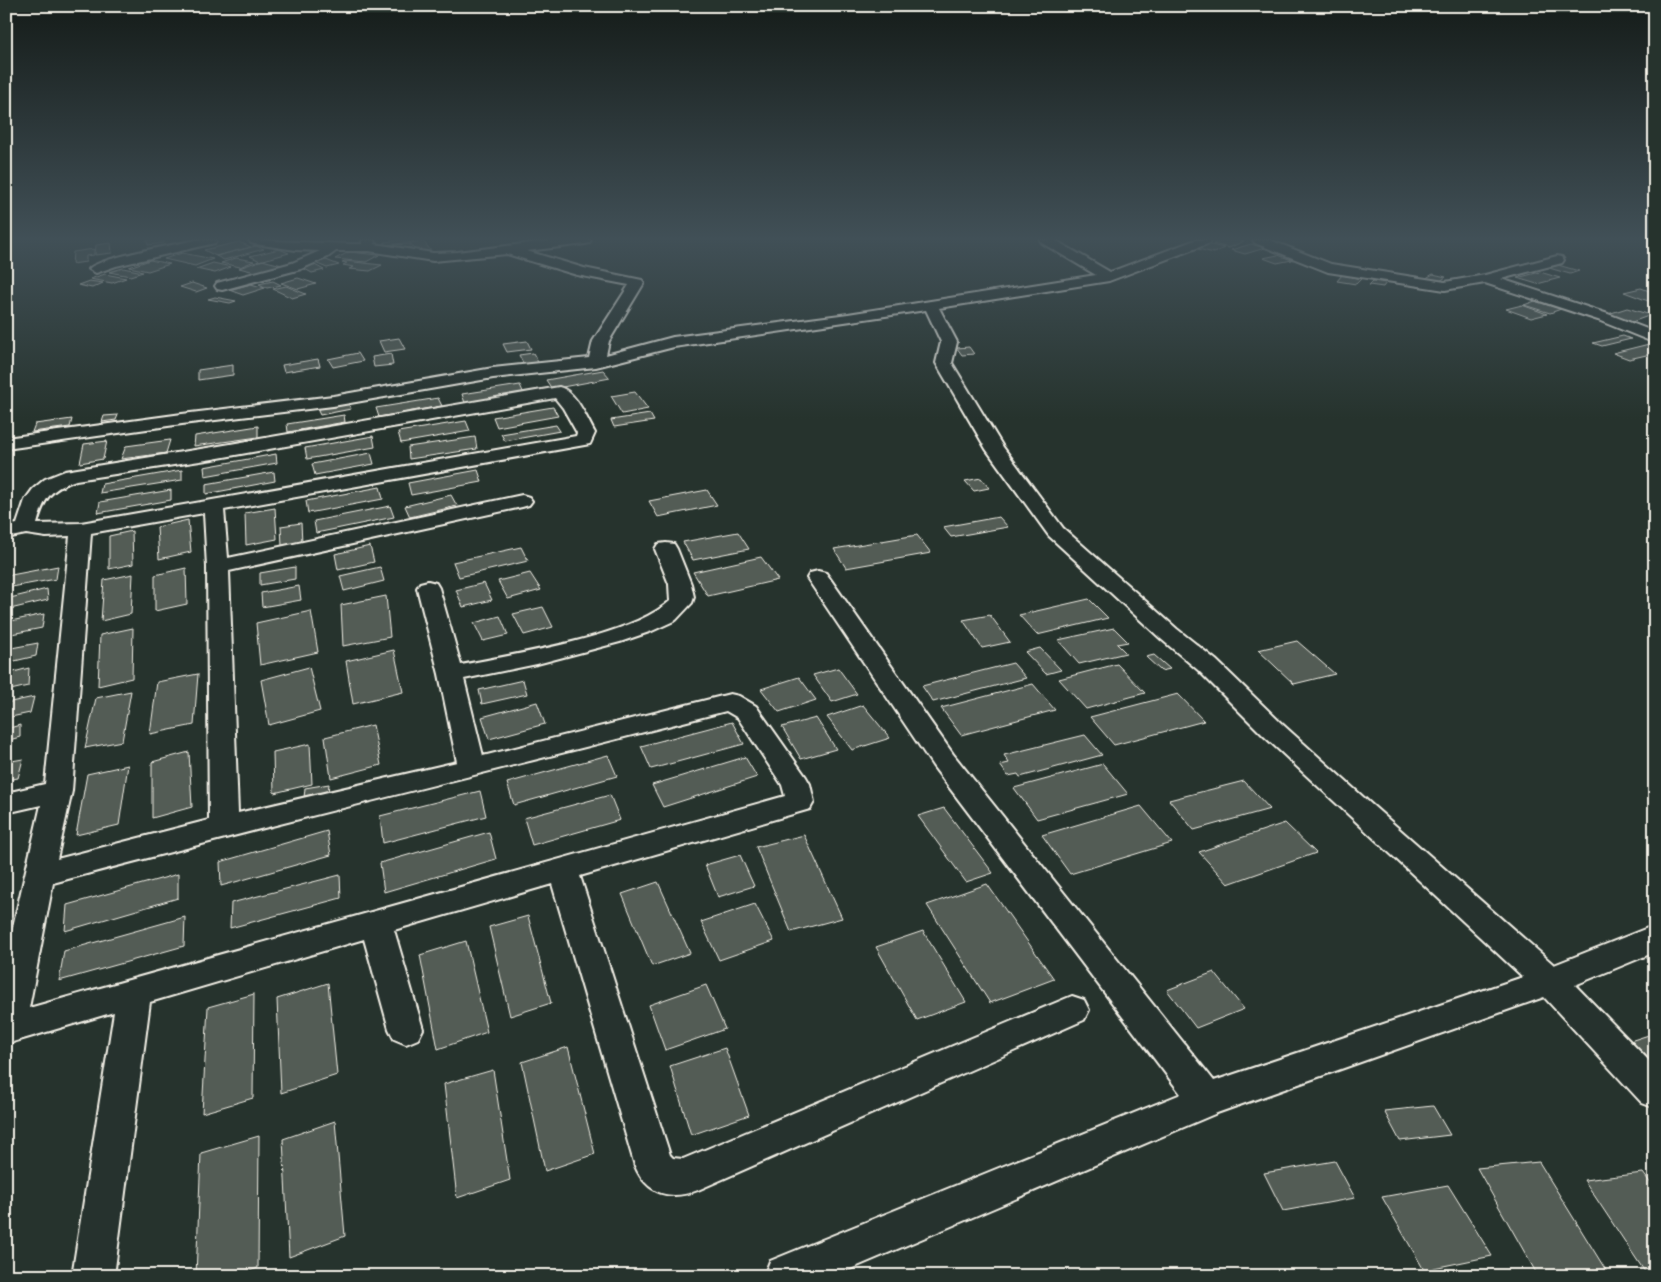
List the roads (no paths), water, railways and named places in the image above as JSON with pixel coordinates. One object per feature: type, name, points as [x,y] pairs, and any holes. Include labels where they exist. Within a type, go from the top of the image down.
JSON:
[{"type":"street","points":[[596,362],[601,341],[627,300]]},
{"type":"street","points":[[6,444],[333,400],[421,387],[493,373],[596,362],[674,342],[848,318],[958,300]]},
{"type":"street","points":[[1550,300],[1603,317],[1655,338]]},
{"type":"street","points":[[930,304],[949,342],[944,362],[995,449],[1056,532],[1169,634],[1207,665],[1273,730],[1362,812],[1550,980],[1655,1092]]},
{"type":"street","points":[[6,532],[26,528],[46,531],[80,529],[584,440],[586,433],[571,406],[559,392],[213,453],[72,475],[54,480],[43,489],[32,504],[26,528]]},
{"type":"street","points":[[218,567],[522,501]]},
{"type":"street","points":[[214,505],[218,567],[224,827]]},
{"type":"street","points":[[39,875],[224,827],[472,768],[730,702],[747,712],[796,784],[800,802],[7,1029],[39,875],[58,791],[80,529]]},
{"type":"street","points":[[451,674],[565,649],[651,624],[669,615],[682,601],[683,590],[666,549]]},
{"type":"street","points":[[818,578],[943,760],[1207,1100]]},
{"type":"street","points":[[428,588],[451,674],[472,768]]},
{"type":"street","points":[[6,804],[58,791]]},
{"type":"street","points":[[563,870],[654,1166],[665,1176],[684,1177],[1072,1010]]},
{"type":"street","points":[[376,924],[406,1029]]},
{"type":"street","points":[[785,1276],[1207,1100],[1550,980],[1655,938]]},
{"type":"street","points":[[93,1276],[134,994]]}]
